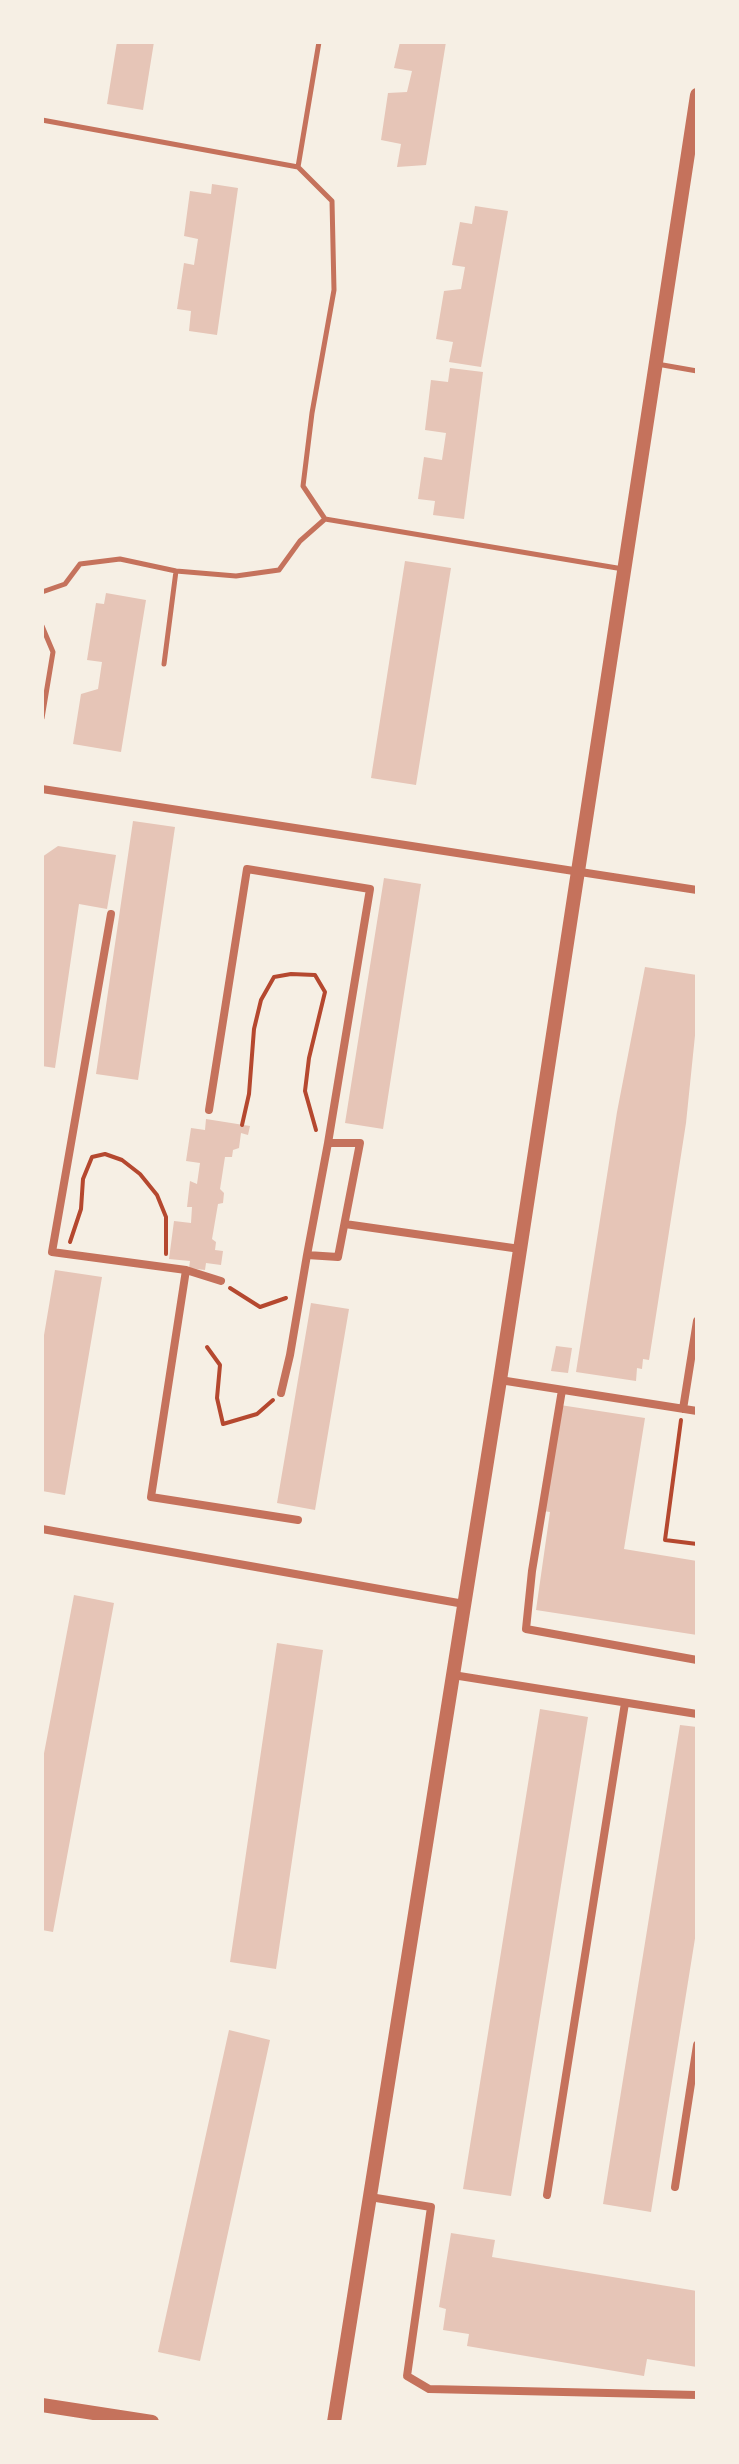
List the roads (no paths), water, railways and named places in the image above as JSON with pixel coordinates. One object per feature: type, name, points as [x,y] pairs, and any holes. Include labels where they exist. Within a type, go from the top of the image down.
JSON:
[{"type":"street","points":[[334,2422],[500,1380],[697,95]]},
{"type":"street","points":[[42,789],[697,890]]},
{"type":"street","points":[[209,1110],[247,869],[370,889],[328,1143],[281,1393]]},
{"type":"street","points":[[111,914],[52,1252],[186,1270],[221,1281]]},
{"type":"street","points":[[307,1255],[338,1257],[360,1143],[328,1143]]},
{"type":"street","points":[[345,1224],[520,1249]]},
{"type":"street","points":[[186,1270],[151,1497],[298,1520]]},
{"type":"street","points":[[683,1409],[697,1321]]},
{"type":"street","points":[[500,1380],[697,1411]]},
{"type":"street","points":[[562,1390],[532,1571],[526,1629],[697,1660]]},
{"type":"street","points":[[42,1529],[464,1604]]},
{"type":"street","points":[[453,1675],[697,1714]]},
{"type":"street","points":[[547,2195],[625,1703]]},
{"type":"street","points":[[675,2187],[697,2045]]},
{"type":"street","points":[[370,2197],[431,2207],[407,2376],[429,2389],[697,2395]]},
{"type":"street","points":[[42,2405],[152,2422]]},
{"type":"lane","points":[[298,167],[319,42]]},
{"type":"lane","points":[[42,120],[298,167],[332,201],[334,290],[312,413],[303,486],[325,519],[624,569]]},
{"type":"lane","points":[[656,364],[697,371]]},
{"type":"lane","points":[[42,592],[65,584],[80,564],[120,559],[176,571],[236,576],[279,570],[300,541],[325,519]]},
{"type":"lane","points":[[164,664],[176,571]]},
{"type":"lane","points":[[42,626],[53,652],[42,718]]}]
